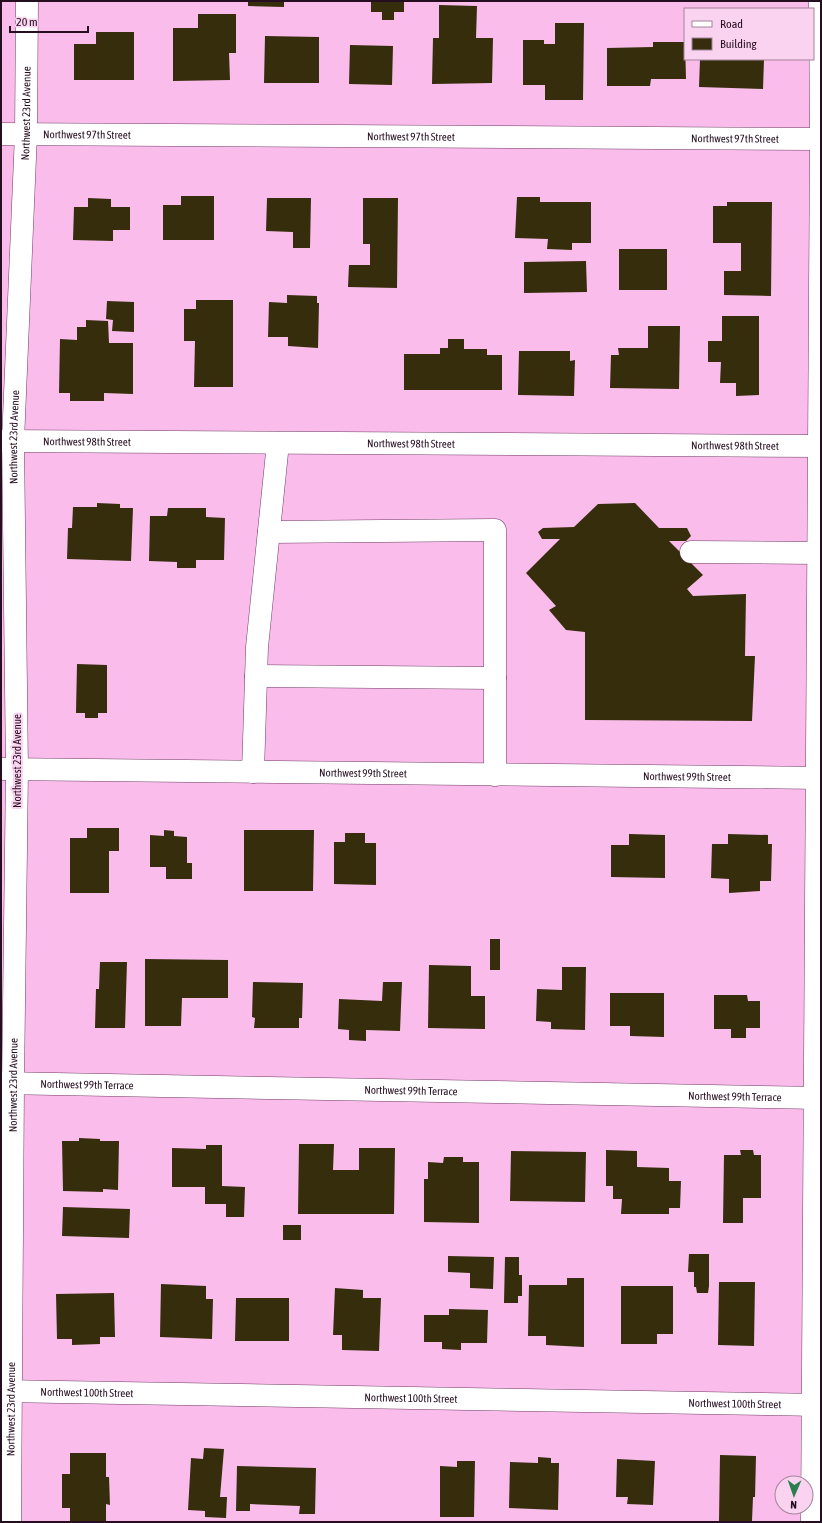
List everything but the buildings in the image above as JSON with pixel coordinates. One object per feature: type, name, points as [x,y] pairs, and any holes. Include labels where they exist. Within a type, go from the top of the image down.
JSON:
[{"type":"street","name":"Northwest 23rd Avenue","points":[[10,1522],[6,1391],[9,770],[7,441],[26,134],[27,1]]},
{"type":"street","points":[[812,1522],[817,1405],[819,778],[818,553],[820,446],[821,139],[820,1]]},
{"type":"street","name":"Northwest 97th Street","points":[[1,134],[821,139]]},
{"type":"street","name":"Northwest 98th Street","points":[[7,441],[820,446]]},
{"type":"street","points":[[253,772],[257,647],[278,442]]},
{"type":"street","points":[[269,532],[495,530],[495,774]]},
{"type":"street","points":[[691,552],[818,553]]},
{"type":"street","points":[[256,676],[495,678]]},
{"type":"street","name":"Northwest 99th Street","points":[[9,770],[819,778]]},
{"type":"street","name":"Northwest 99th Terrace","points":[[7,1083],[818,1098]]},
{"type":"street","name":"Northwest 100th Street","points":[[6,1391],[817,1405]]}]
